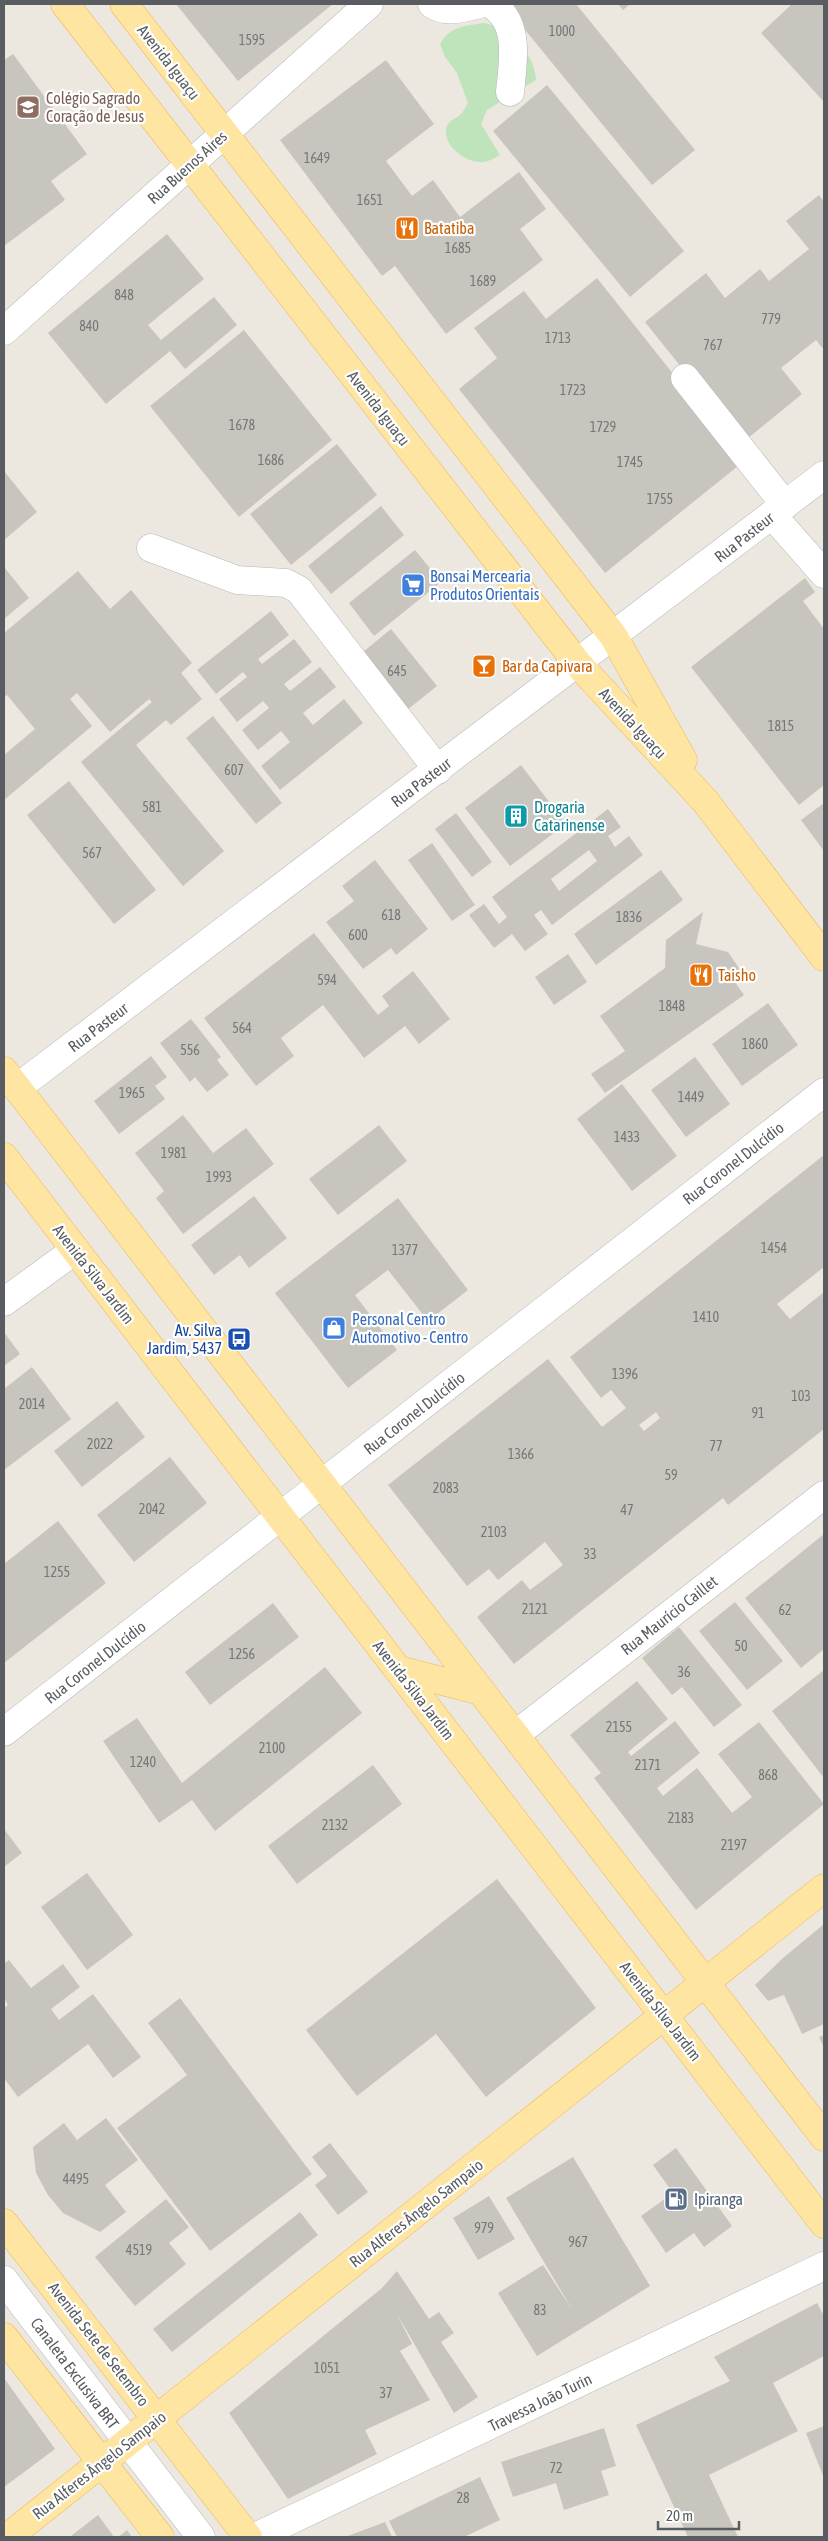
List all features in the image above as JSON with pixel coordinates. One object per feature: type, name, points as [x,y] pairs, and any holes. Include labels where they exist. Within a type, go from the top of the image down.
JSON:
[{"type":"main road","name":"Avenida Iguaçu","points":[[65,4],[578,664],[705,801],[824,957]]},
{"type":"main road","name":"Avenida Iguaçu","points":[[124,4],[614,637],[705,801]]},
{"type":"main road","points":[[10,1080],[824,2137]]},
{"type":"main road","name":"Avenida Silva Jardim","points":[[4,1157],[824,2224]]},
{"type":"main road","points":[[399,1670],[481,1691]]},
{"type":"main road","name":"Rua Alferes Ângelo Sampaio","points":[[8,2537],[824,1888]]},
{"type":"main road","name":"Avenida Sete de Setembro","points":[[4,2223],[248,2537]]},
{"type":"main road","points":[[4,2337],[160,2537]]},
{"type":"street","name":"Rua Buenos Aires","points":[[4,330],[369,4]]},
{"type":"street","points":[[432,4],[441,10],[459,9],[480,4]]},
{"type":"street","points":[[490,4],[499,9],[510,27],[514,54],[510,92]]},
{"type":"street","points":[[685,378],[824,574]]},
{"type":"street","name":"Rua Pasteur","points":[[10,1080],[438,770],[824,475]]},
{"type":"street","points":[[151,548],[237,580],[286,584],[299,590],[438,770]]},
{"type":"street","name":"Rua Coronel Dulcídio","points":[[4,1732],[824,1092]]},
{"type":"street","points":[[4,1302],[75,1250]]},
{"type":"street","name":"Rua Maurício Caillet","points":[[515,1735],[824,1495]]},
{"type":"street","name":"Travessa João Turin","points":[[254,2537],[824,2266]]},
{"type":"street","name":"Canaleta Exclusiva BRT","points":[[4,2280],[201,2537]]},
{"type":"green space","points":[[484,23],[503,30],[519,43],[531,60],[536,80],[487,110],[481,124],[500,155],[481,162],[472,161],[461,155],[448,141],[446,135],[447,126],[462,113],[468,103],[457,73],[445,57],[440,44],[453,30]]},
{"type":"building","points":[[176,4],[333,4],[238,81]]},
{"type":"building","points":[[504,4],[576,4],[695,150],[652,185]]},
{"type":"building","points":[[618,4],[630,4],[623,10]]},
{"type":"building","points":[[792,4],[824,4],[824,102],[761,33]]},
{"type":"building","name":"Colégio Sagrado Coração de Jesus","points":[[13,54],[87,154],[51,181],[65,200],[4,246],[4,60]]},
{"type":"building","points":[[386,60],[434,124],[386,161],[412,196],[433,180],[460,217],[519,172],[546,209],[520,229],[543,260],[446,334],[395,266],[382,276],[280,140]]},
{"type":"building","points":[[547,85],[684,251],[630,297],[493,131]]},
{"type":"building","points":[[819,195],[824,202],[824,350],[816,340],[781,368],[802,394],[742,443],[645,322],[706,273],[725,298],[760,269],[769,281],[809,249],[786,221]]},
{"type":"building","points":[[167,234],[204,279],[148,325],[161,340],[214,297],[237,325],[185,369],[170,351],[106,404],[48,333]]},
{"type":"building","points":[[597,278],[743,462],[605,573],[459,389],[497,358],[474,328],[524,291],[546,319]]},
{"type":"building","points":[[244,330],[332,440],[239,517],[150,406]]},
{"type":"building","points":[[337,444],[377,495],[291,565],[250,514]]},
{"type":"building","points":[[4,471],[37,512],[4,540]]},
{"type":"building","points":[[381,506],[404,535],[331,594],[308,566]]},
{"type":"building","points":[[415,550],[441,582],[374,636],[349,603]]},
{"type":"building","points":[[4,567],[29,598],[4,619]]},
{"type":"building","points":[[78,571],[110,609],[131,590],[192,663],[181,673],[202,699],[171,725],[166,720],[136,745],[224,851],[183,886],[81,762],[152,702],[149,699],[110,732],[77,693],[70,699],[92,726],[4,800],[4,755],[35,729],[7,695],[4,697],[4,633]]},
{"type":"building","points":[[805,578],[815,592],[803,601],[824,629],[824,785],[799,805],[691,667]]},
{"type":"building","points":[[271,611],[289,635],[258,659],[262,664],[294,639],[312,662],[284,684],[290,691],[320,667],[336,687],[303,713],[313,725],[344,699],[363,723],[280,790],[261,766],[290,742],[281,731],[258,750],[242,730],[269,708],[263,701],[237,722],[219,699],[247,677],[243,672],[216,694],[197,670]]},
{"type":"building","points":[[391,629],[437,686],[402,714],[357,657]]},
{"type":"building","points":[[213,716],[282,803],[256,824],[186,738]]},
{"type":"building","name":"Drogaria Catarinense","points":[[521,765],[566,824],[510,866],[465,808]]},
{"type":"building","points":[[69,781],[156,890],[114,924],[27,815]]},
{"type":"building","points":[[824,803],[824,851],[801,820]]},
{"type":"building","points":[[608,809],[621,827],[608,836],[615,847],[629,836],[643,855],[552,925],[541,910],[534,915],[548,934],[525,951],[512,934],[494,948],[469,915],[484,904],[499,924],[507,917],[492,897]],"holes":[[[589,850],[597,861],[559,891],[551,879]]]},
{"type":"building","points":[[456,813],[492,862],[472,877],[435,829]]},
{"type":"building","points":[[432,843],[475,905],[452,921],[408,860]]},
{"type":"building","points":[[375,860],[428,929],[396,955],[391,948],[363,969],[326,922],[354,901],[342,886]]},
{"type":"building","points":[[661,870],[683,900],[596,965],[574,934]]},
{"type":"building","points":[[703,912],[696,944],[728,952],[741,971],[732,978],[744,995],[605,1093],[591,1074],[625,1051],[600,1016],[665,968],[666,940]]},
{"type":"building","points":[[314,933],[378,1015],[389,1006],[382,996],[413,971],[450,1019],[419,1044],[405,1026],[364,1058],[323,1005],[281,1038],[294,1056],[256,1086],[204,1018]]},
{"type":"building","points":[[568,954],[587,982],[554,1005],[535,977]]},
{"type":"building","points":[[768,1003],[798,1045],[742,1086],[712,1044]]},
{"type":"building","points":[[191,1019],[221,1057],[217,1060],[229,1075],[207,1092],[195,1077],[190,1082],[160,1043]]},
{"type":"building","points":[[151,1056],[167,1077],[155,1086],[165,1099],[119,1134],[94,1101]]},
{"type":"building","points":[[695,1057],[730,1104],[686,1137],[651,1090]]},
{"type":"building","points":[[622,1084],[677,1156],[632,1191],[577,1119]]},
{"type":"building","points":[[183,1115],[213,1153],[246,1128],[274,1164],[183,1234],[156,1198],[164,1191],[135,1153]]},
{"type":"building","points":[[379,1125],[407,1161],[338,1215],[309,1179]]},
{"type":"building","points":[[824,1155],[824,1267],[777,1304],[790,1319],[824,1292],[824,1429],[728,1505],[723,1498],[514,1664],[477,1617],[522,1580],[530,1590],[563,1565],[545,1542],[498,1580],[489,1569],[467,1586],[388,1485],[548,1359],[602,1427],[626,1408],[611,1390],[601,1398],[570,1357]],"holes":[[[656,1412],[660,1418],[644,1431],[639,1425]]]},
{"type":"building","points":[[254,1196],[287,1238],[249,1268],[240,1255],[214,1275],[191,1245]]},
{"type":"building","points":[[398,1198],[468,1290],[428,1321],[388,1270],[355,1295],[397,1350],[348,1388],[275,1293]]},
{"type":"building","points":[[4,1332],[20,1354],[4,1366]]},
{"type":"building","points":[[32,1367],[71,1419],[4,1470],[4,1389]]},
{"type":"building","points":[[117,1401],[145,1437],[82,1487],[54,1451]]},
{"type":"building","points":[[170,1457],[207,1503],[134,1562],[97,1515]]},
{"type":"building","points":[[58,1521],[106,1583],[4,1663],[4,1564]]},
{"type":"building","points":[[824,1534],[824,1649],[801,1668],[745,1598]]},
{"type":"building","points":[[735,1602],[783,1661],[747,1690],[699,1631]]},
{"type":"building","points":[[273,1603],[299,1637],[210,1705],[185,1672]]},
{"type":"building","points":[[679,1627],[742,1705],[714,1727],[682,1687],[672,1695],[642,1658]]},
{"type":"building","points":[[325,1667],[362,1713],[215,1831],[192,1800],[159,1823],[103,1741],[137,1718],[182,1783]]},
{"type":"building","points":[[824,1670],[824,1778],[772,1711]]},
{"type":"building","points":[[637,1681],[668,1719],[628,1752],[631,1756],[675,1721],[700,1753],[657,1788],[663,1796],[697,1768],[732,1813],[752,1797],[718,1754],[759,1722],[824,1804],[696,1910],[594,1778],[601,1773],[570,1735]]},
{"type":"building","points":[[373,1765],[402,1804],[297,1884],[268,1846]]},
{"type":"building","points":[[4,1829],[22,1853],[4,1867]]},
{"type":"building","points":[[87,1873],[133,1935],[87,1970],[41,1907]]},
{"type":"building","points":[[497,1879],[596,2008],[486,2097],[436,2034],[357,2096],[306,2030]]},
{"type":"building","points":[[824,1924],[824,2024],[802,2034],[784,1995],[768,2001],[755,1985],[783,1958]]},
{"type":"building","points":[[9,1960],[31,1988],[63,1964],[80,1987],[51,2009],[59,2020],[93,1994],[141,2057],[113,2078],[88,2044],[18,2097],[4,2078],[4,2008],[8,2005],[4,1998],[4,1964]]},
{"type":"building","points":[[180,1998],[312,2174],[210,2251],[117,2128],[187,2075],[148,2023]]},
{"type":"building","points":[[824,2035],[824,2048],[819,2037]]},
{"type":"building","points":[[106,2118],[138,2160],[105,2185],[126,2212],[100,2232],[63,2213],[48,2195],[36,2173],[33,2147],[64,2123],[77,2140]]},
{"type":"building","points":[[330,2143],[368,2192],[338,2215],[315,2185],[327,2176],[312,2157]]},
{"type":"building","points":[[676,2148],[732,2226],[704,2247],[694,2233],[666,2253],[641,2216],[673,2193],[653,2165]]},
{"type":"building","points":[[573,2157],[650,2286],[537,2356],[498,2293],[543,2265],[573,2311],[506,2198]]},
{"type":"building","points":[[489,2196],[515,2239],[478,2260],[453,2218]]},
{"type":"building","points":[[166,2199],[189,2227],[169,2243],[186,2264],[135,2306],[95,2257]]},
{"type":"building","points":[[300,2212],[318,2235],[172,2352],[153,2329]]},
{"type":"building","points":[[397,2271],[429,2319],[439,2312],[454,2333],[441,2342],[478,2397],[454,2413],[397,2314],[412,2344],[400,2351],[430,2400],[365,2430],[377,2454],[288,2499],[229,2413],[382,2288]]},
{"type":"building","points":[[817,2303],[824,2316],[824,2356],[773,2383],[798,2431],[709,2475],[738,2537],[688,2537],[636,2425],[730,2381],[714,2357]]},
{"type":"building","points":[[4,2378],[55,2449],[4,2487]]},
{"type":"building","points":[[824,2426],[824,2478],[806,2433]]},
{"type":"building","points":[[604,2428],[616,2466],[601,2471],[609,2495],[564,2510],[556,2483],[513,2497],[501,2462]]},
{"type":"building","points":[[480,2477],[500,2520],[464,2537],[397,2537],[389,2521]]},
{"type":"building","points":[[98,2515],[114,2537],[71,2536]]},
{"type":"building","points":[[385,2522],[392,2537],[345,2537]]},
{"type":"building","points":[[127,2530],[132,2537],[118,2537]]},
{"type":"place","name":"Colégio Sagrado Coração de Jesus","points":[[28,107]]},
{"type":"place","name":"Batatiba","points":[[407,228]]},
{"type":"place","name":"Bonsai Mercearia Produtos Orientais","points":[[413,585]]},
{"type":"place","name":"Bar da Capivara","points":[[484,666]]},
{"type":"place","name":"Drogaria Catarinense","points":[[516,816]]},
{"type":"place","name":"Taisho","points":[[701,975]]},
{"type":"place","name":"Personal Centro Automotivo - Centro","points":[[334,1328]]},
{"type":"place","name":"Av. Silva Jardim, 5437","points":[[239,1339]]},
{"type":"place","name":"Ipiranga","points":[[676,2199]]}]
